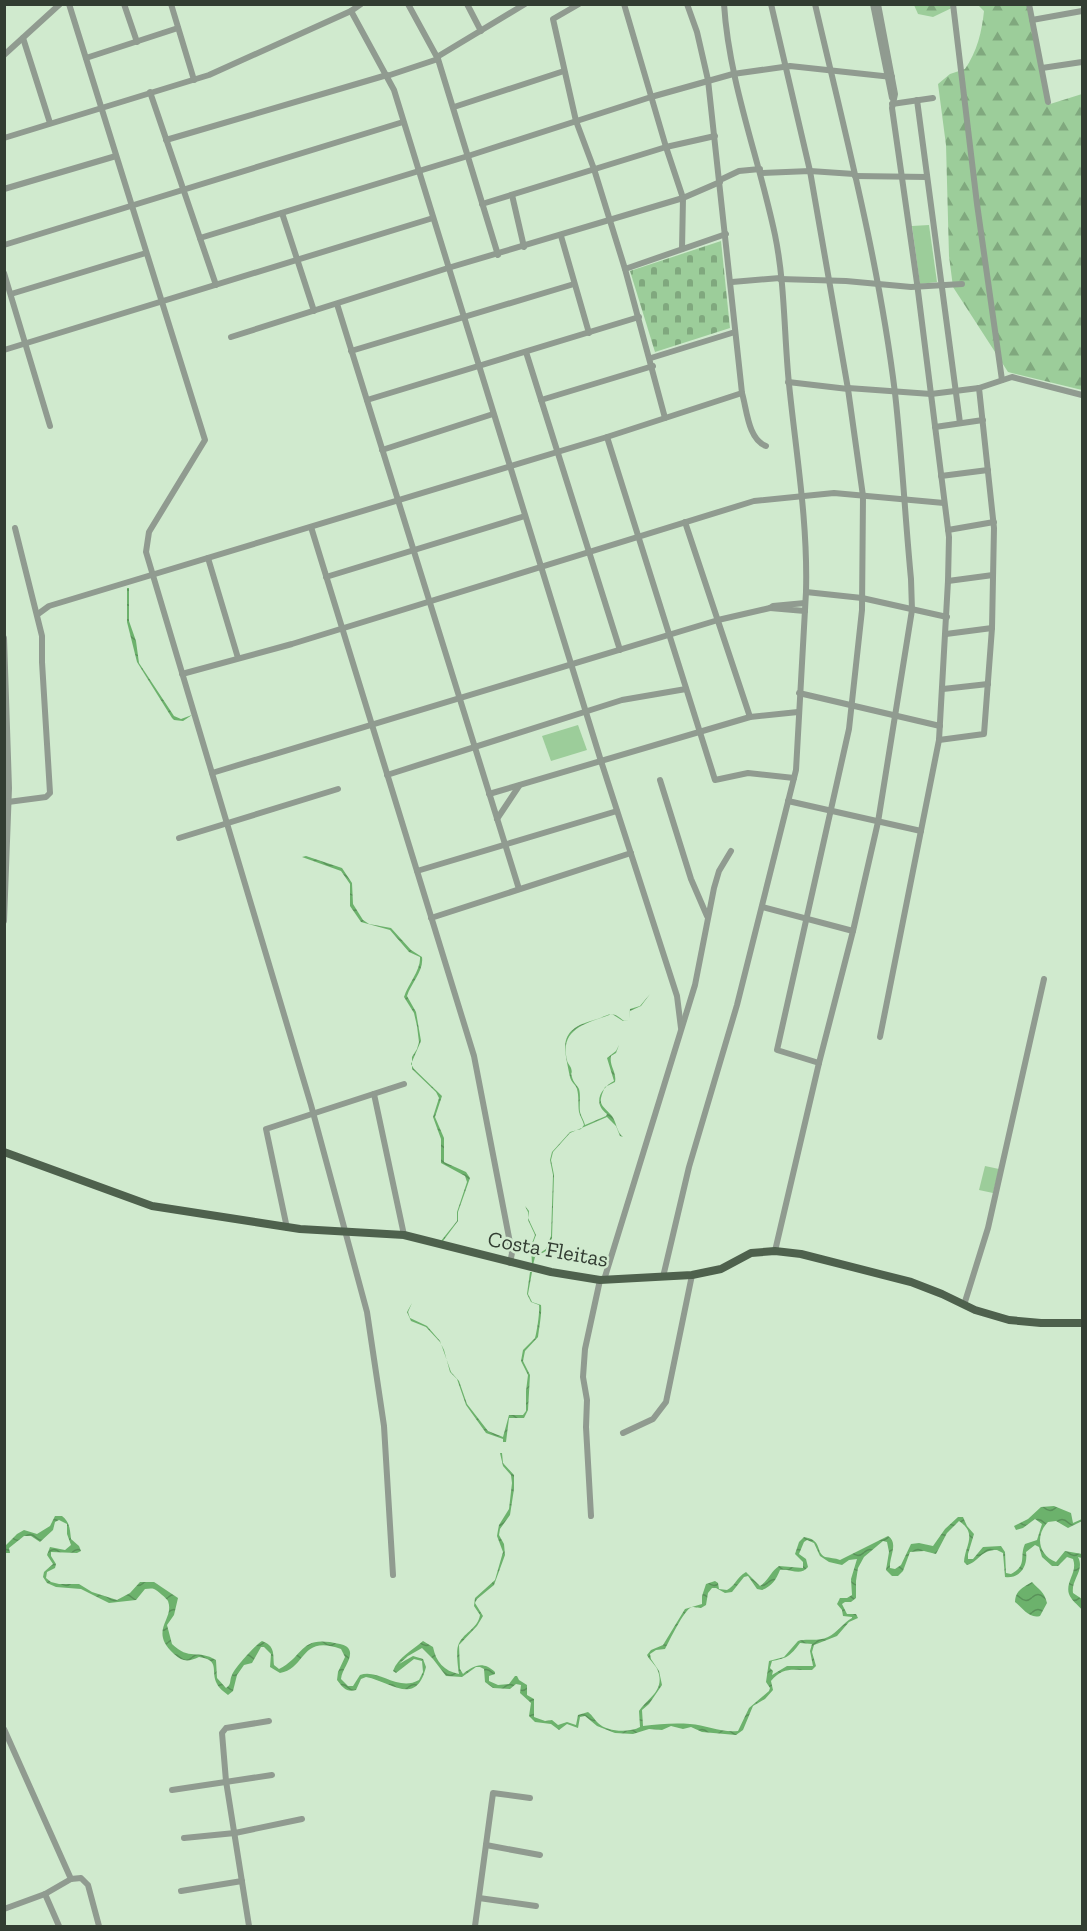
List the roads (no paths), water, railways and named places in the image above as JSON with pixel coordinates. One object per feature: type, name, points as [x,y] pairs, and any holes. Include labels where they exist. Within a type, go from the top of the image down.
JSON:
[{"type":"main road","name":"Costa Fleitas","points":[[4,1152],[141,1203],[287,1228],[404,1235],[551,1272],[602,1280],[692,1275],[727,1267],[751,1252],[775,1251],[801,1254],[911,1282],[964,1305],[1009,1320],[1083,1323]]},
{"type":"street","points":[[4,56],[60,4]]},
{"type":"street","points":[[69,4],[205,440],[149,532],[146,552],[314,1113],[367,1312],[384,1426],[393,1575]]},
{"type":"street","points":[[124,4],[136,42]]},
{"type":"street","points":[[171,4],[194,80]]},
{"type":"street","points":[[4,138],[194,80],[351,11],[361,4]]},
{"type":"street","points":[[408,4],[437,58],[498,255]]},
{"type":"street","points":[[467,4],[481,31]]},
{"type":"street","points":[[166,140],[387,76],[437,58],[525,4]]},
{"type":"street","points":[[579,4],[553,19],[576,121],[594,169],[625,269],[651,358],[665,418]]},
{"type":"street","points":[[624,4],[683,198],[682,249]]},
{"type":"street","points":[[687,4],[697,32],[708,80],[732,282],[742,393],[753,435],[766,447]]},
{"type":"street","points":[[663,1277],[689,1167],[720,1067],[794,778],[806,592],[807,564],[776,238],[761,171],[733,74],[724,4]]},
{"type":"street","points":[[771,4],[810,171],[848,389],[863,496],[862,598],[849,729],[777,1050],[819,1063]]},
{"type":"street","points":[[775,1251],[878,822],[912,610],[895,393],[877,284],[855,175],[815,4]]},
{"type":"street","points":[[873,4],[889,77]]},
{"type":"street","points":[[878,4],[948,530],[947,617],[939,740],[880,1037]]},
{"type":"street","points":[[953,4],[976,204],[1002,380]]},
{"type":"street","points":[[1029,4],[1048,102]]},
{"type":"street","points":[[351,11],[387,76],[403,122],[540,567],[677,996],[681,1028]]},
{"type":"street","points":[[1032,20],[1083,11]]},
{"type":"street","points":[[86,58],[178,28]]},
{"type":"street","points":[[23,38],[50,123]]},
{"type":"street","points":[[1042,68],[1083,62]]},
{"type":"street","points":[[200,238],[651,97],[733,74],[785,66],[889,77]]},
{"type":"street","points":[[454,107],[564,71]]},
{"type":"street","points":[[150,92],[216,285]]},
{"type":"street","points":[[892,101],[933,98]]},
{"type":"street","points":[[917,100],[960,423]]},
{"type":"street","points":[[4,245],[403,122]]},
{"type":"street","points":[[482,204],[666,147],[715,136]]},
{"type":"street","points":[[4,189],[116,156]]},
{"type":"street","points":[[231,337],[448,268],[498,255],[683,198],[739,171],[810,171],[927,177]]},
{"type":"street","points":[[512,195],[524,247]]},
{"type":"street","points":[[282,213],[314,311]]},
{"type":"street","points":[[4,350],[433,218]]},
{"type":"street","points":[[625,269],[726,234]]},
{"type":"street","points":[[561,236],[588,333]]},
{"type":"street","points":[[11,294],[146,253]]},
{"type":"street","points":[[4,273],[50,426]]},
{"type":"street","points":[[732,282],[780,279],[829,280],[917,287],[962,284]]},
{"type":"street","points":[[351,351],[464,319],[574,284]]},
{"type":"street","points":[[337,304],[519,889]]},
{"type":"street","points":[[367,400],[639,317]]},
{"type":"street","points":[[651,358],[735,332]]},
{"type":"street","points":[[526,352],[620,650]]},
{"type":"street","points":[[542,400],[653,366]]},
{"type":"street","points":[[788,382],[895,393],[931,394],[979,388],[1015,378],[1083,395]]},
{"type":"street","points":[[939,740],[984,734],[992,628],[994,522],[979,388]]},
{"type":"street","points":[[38,614],[49,606],[607,437],[742,393]]},
{"type":"street","points":[[382,450],[493,414]]},
{"type":"street","points":[[935,427],[983,420]]},
{"type":"street","points":[[607,437],[715,780],[748,773],[794,778]]},
{"type":"street","points":[[941,476],[988,470]]},
{"type":"street","points":[[182,674],[292,644],[754,501],[834,493],[944,502]]},
{"type":"street","points":[[326,578],[525,516]]},
{"type":"street","points":[[685,522],[750,717]]},
{"type":"street","points":[[948,530],[994,522]]},
{"type":"street","points":[[310,527],[474,1056],[512,1253],[510,1263]]},
{"type":"street","points":[[8,802],[46,797],[50,793],[42,636],[15,528]]},
{"type":"street","points":[[208,558],[238,658]]},
{"type":"street","points":[[948,581],[993,575]]},
{"type":"street","points":[[806,592],[862,598],[947,617]]},
{"type":"street","points":[[212,773],[718,620],[772,606],[805,603]]},
{"type":"street","points":[[770,608],[805,611]]},
{"type":"street","points":[[946,634],[992,628]]},
{"type":"street","points":[[4,638],[8,802],[4,921]]},
{"type":"street","points":[[943,689],[988,684]]},
{"type":"street","points":[[387,775],[622,700],[686,689]]},
{"type":"street","points":[[799,693],[940,726]]},
{"type":"street","points":[[489,794],[750,717],[798,712]]},
{"type":"street","points":[[660,780],[691,879],[708,918]]},
{"type":"street","points":[[497,819],[519,786]]},
{"type":"street","points":[[179,838],[338,789]]},
{"type":"street","points":[[788,801],[921,831]]},
{"type":"street","points":[[417,871],[617,811]]},
{"type":"street","points":[[591,1516],[586,1427],[587,1400],[583,1377],[585,1349],[602,1280],[694,985],[719,872],[731,850]]},
{"type":"street","points":[[431,918],[631,853]]},
{"type":"street","points":[[762,907],[853,931]]},
{"type":"street","points":[[964,1305],[988,1228],[1044,979]]},
{"type":"street","points":[[287,1228],[266,1129],[404,1084]]},
{"type":"street","points":[[374,1094],[404,1235]]},
{"type":"street","points":[[623,1433],[653,1419],[666,1402],[692,1275]]},
{"type":"street","points":[[249,1926],[226,1781],[222,1736],[226,1728],[269,1721]]},
{"type":"street","points":[[4,1729],[71,1879]]},
{"type":"street","points":[[172,1790],[272,1775]]},
{"type":"street","points":[[475,1926],[493,1793],[530,1798]]},
{"type":"street","points":[[184,1838],[235,1833],[302,1819]]},
{"type":"street","points":[[486,1845],[540,1855]]},
{"type":"street","points":[[4,1909],[45,1894],[71,1879],[81,1878],[88,1885],[99,1926]]},
{"type":"street","points":[[181,1891],[242,1881]]},
{"type":"street","points":[[45,1894],[59,1926]]},
{"type":"street","points":[[479,1898],[536,1906]]},
{"type":"water","points":[[127,588],[129,588],[129,621],[136,641],[139,663],[174,716],[181,719],[192,715],[183,721],[172,718],[137,662],[127,622]]},
{"type":"water","points":[[306,856],[342,868],[352,883],[353,904],[363,920],[369,924],[391,928],[411,950],[422,957],[419,972],[407,996],[416,1012],[421,1041],[412,1062],[419,1042],[414,1013],[404,997],[420,962],[420,957],[409,952],[390,930],[361,922],[350,906],[350,884],[341,871],[302,857]]},
{"type":"water","points":[[611,1014],[586,1024],[572,1033],[567,1040],[567,1061],[579,1089],[580,1112],[585,1125],[606,1116],[599,1101],[604,1089],[601,1104],[612,1116],[623,1137],[620,1136],[616,1126],[607,1117],[582,1128],[584,1125],[579,1112],[578,1092],[571,1079],[566,1057],[566,1041],[574,1029],[582,1024]]},
{"type":"water","points":[[619,1045],[616,1053],[611,1056],[615,1082],[607,1086],[614,1081],[607,1058],[616,1051]]},
{"type":"water","points":[[412,1066],[442,1096],[435,1117],[444,1138],[444,1162],[466,1172],[470,1178],[458,1212],[458,1221],[443,1241],[441,1241],[457,1221],[457,1212],[467,1182],[465,1176],[441,1163],[441,1139],[433,1117],[439,1098],[436,1092],[412,1069]]},
{"type":"water","points":[[576,1130],[570,1133],[553,1152],[551,1160],[554,1175],[552,1238],[546,1251],[535,1257],[533,1265],[531,1248],[534,1257],[546,1249],[551,1236],[553,1175],[550,1160],[552,1152],[570,1132]]},
{"type":"water","points":[[528,1218],[536,1235],[531,1248],[535,1235]]},
{"type":"water","points":[[530,1272],[532,1272],[528,1294],[532,1302],[541,1305],[541,1312],[538,1337],[525,1351],[523,1361],[530,1375],[528,1410],[524,1418],[509,1418],[506,1442],[486,1433],[466,1405],[457,1379],[450,1372],[447,1360],[451,1372],[459,1381],[467,1404],[488,1431],[503,1437],[509,1415],[523,1415],[526,1411],[528,1375],[521,1361],[523,1350],[535,1338],[539,1312],[539,1305],[531,1302],[527,1294]]},
{"type":"water","points":[[412,1303],[408,1312],[410,1318],[427,1326],[440,1341],[441,1344],[426,1327],[411,1321],[407,1312]]},
{"type":"water","points":[[500,1453],[502,1453],[503,1463],[514,1475],[510,1515],[500,1529],[499,1535],[504,1544],[505,1555],[494,1585],[475,1603],[483,1616],[459,1645],[460,1669],[463,1674],[471,1668],[483,1665],[486,1666],[495,1672],[489,1676],[489,1681],[498,1685],[509,1684],[517,1676],[527,1685],[527,1695],[534,1699],[534,1717],[545,1721],[552,1720],[558,1725],[567,1722],[576,1725],[578,1715],[588,1712],[602,1726],[612,1730],[624,1731],[640,1727],[639,1711],[654,1694],[660,1678],[656,1667],[647,1655],[651,1650],[663,1645],[685,1609],[702,1604],[706,1584],[715,1581],[719,1589],[727,1590],[746,1572],[760,1586],[779,1566],[803,1568],[803,1562],[795,1554],[799,1542],[804,1537],[814,1541],[825,1557],[840,1560],[888,1536],[893,1542],[890,1568],[895,1569],[901,1565],[911,1544],[933,1546],[945,1529],[958,1517],[963,1517],[974,1534],[968,1559],[973,1559],[983,1547],[1001,1546],[1005,1552],[1006,1573],[1011,1574],[1020,1567],[1025,1544],[1037,1540],[1042,1524],[1035,1519],[1023,1528],[1016,1530],[1014,1526],[1028,1519],[1041,1507],[1054,1506],[1071,1513],[1073,1523],[1082,1519],[1068,1528],[1056,1521],[1048,1522],[1041,1533],[1040,1544],[1045,1555],[1056,1562],[1065,1551],[1082,1554],[1082,1558],[1078,1557],[1080,1567],[1073,1593],[1082,1599],[1082,1610],[1068,1590],[1074,1568],[1073,1559],[1067,1557],[1058,1566],[1052,1566],[1042,1557],[1039,1547],[1035,1545],[1026,1552],[1026,1562],[1015,1576],[1005,1577],[1003,1553],[997,1550],[983,1554],[967,1565],[964,1562],[969,1535],[968,1530],[959,1521],[947,1533],[936,1554],[924,1551],[910,1552],[903,1571],[898,1576],[892,1576],[886,1570],[889,1552],[887,1542],[883,1541],[864,1557],[858,1568],[856,1598],[842,1604],[847,1614],[856,1614],[858,1618],[849,1622],[837,1636],[814,1645],[812,1652],[816,1666],[812,1670],[790,1670],[776,1676],[771,1681],[773,1690],[765,1699],[753,1706],[743,1730],[736,1735],[671,1726],[662,1730],[649,1729],[633,1734],[615,1733],[597,1726],[585,1716],[580,1717],[578,1728],[567,1724],[559,1730],[551,1724],[535,1722],[529,1716],[531,1703],[520,1693],[521,1685],[516,1684],[510,1689],[493,1688],[485,1682],[484,1669],[480,1667],[476,1667],[462,1677],[446,1676],[422,1648],[399,1664],[413,1656],[423,1659],[426,1667],[422,1679],[416,1686],[402,1689],[366,1677],[361,1679],[356,1690],[350,1691],[337,1680],[345,1657],[341,1649],[318,1646],[311,1649],[289,1670],[280,1673],[270,1667],[271,1654],[261,1647],[252,1663],[244,1665],[237,1675],[233,1691],[228,1695],[217,1684],[213,1663],[206,1658],[199,1657],[189,1660],[180,1659],[167,1646],[163,1632],[169,1608],[168,1601],[155,1590],[145,1589],[136,1600],[109,1603],[81,1589],[56,1587],[47,1583],[43,1577],[44,1572],[53,1564],[47,1555],[50,1547],[65,1550],[71,1545],[67,1534],[67,1524],[59,1520],[55,1522],[53,1530],[40,1542],[31,1536],[24,1536],[9,1548],[10,1553],[5,1553],[5,1546],[17,1534],[24,1530],[37,1534],[50,1526],[55,1516],[62,1516],[65,1518],[70,1529],[71,1539],[81,1551],[77,1553],[51,1552],[56,1564],[55,1568],[47,1572],[46,1578],[59,1584],[79,1584],[92,1592],[117,1600],[130,1593],[140,1582],[154,1582],[178,1598],[174,1615],[167,1625],[172,1644],[189,1654],[204,1655],[216,1660],[217,1678],[226,1688],[232,1675],[250,1651],[262,1641],[271,1648],[274,1665],[279,1669],[310,1644],[327,1642],[344,1645],[349,1650],[349,1659],[341,1679],[348,1686],[353,1686],[360,1675],[367,1674],[396,1682],[411,1683],[419,1680],[423,1672],[422,1661],[414,1659],[396,1673],[393,1671],[402,1658],[423,1641],[433,1647],[442,1665],[449,1671],[459,1674],[458,1646],[479,1620],[480,1615],[474,1606],[475,1598],[495,1580],[503,1552],[497,1536],[499,1525],[509,1509],[512,1483],[511,1475],[503,1466]],"holes":[[[807,1540],[814,1543],[820,1556],[829,1562],[842,1565],[849,1560],[857,1559],[851,1579],[852,1595],[840,1598],[837,1604],[843,1616],[852,1618],[828,1637],[798,1641],[784,1657],[769,1661],[766,1682],[770,1688],[769,1691],[749,1708],[738,1731],[690,1724],[643,1726],[642,1710],[662,1685],[659,1671],[650,1654],[656,1650],[665,1649],[689,1609],[706,1605],[708,1593],[712,1588],[725,1593],[732,1592],[744,1577],[748,1576],[757,1589],[762,1590],[773,1582],[780,1570],[798,1572],[805,1570],[808,1567],[806,1559],[799,1554]],[[800,1643],[812,1644],[810,1651],[813,1666],[787,1666],[772,1675],[773,1671],[770,1668],[772,1661],[788,1656]]]},
{"type":"water","points":[[1032,1582],[1043,1593],[1047,1603],[1040,1616],[1036,1617],[1015,1602],[1018,1592]]}]
